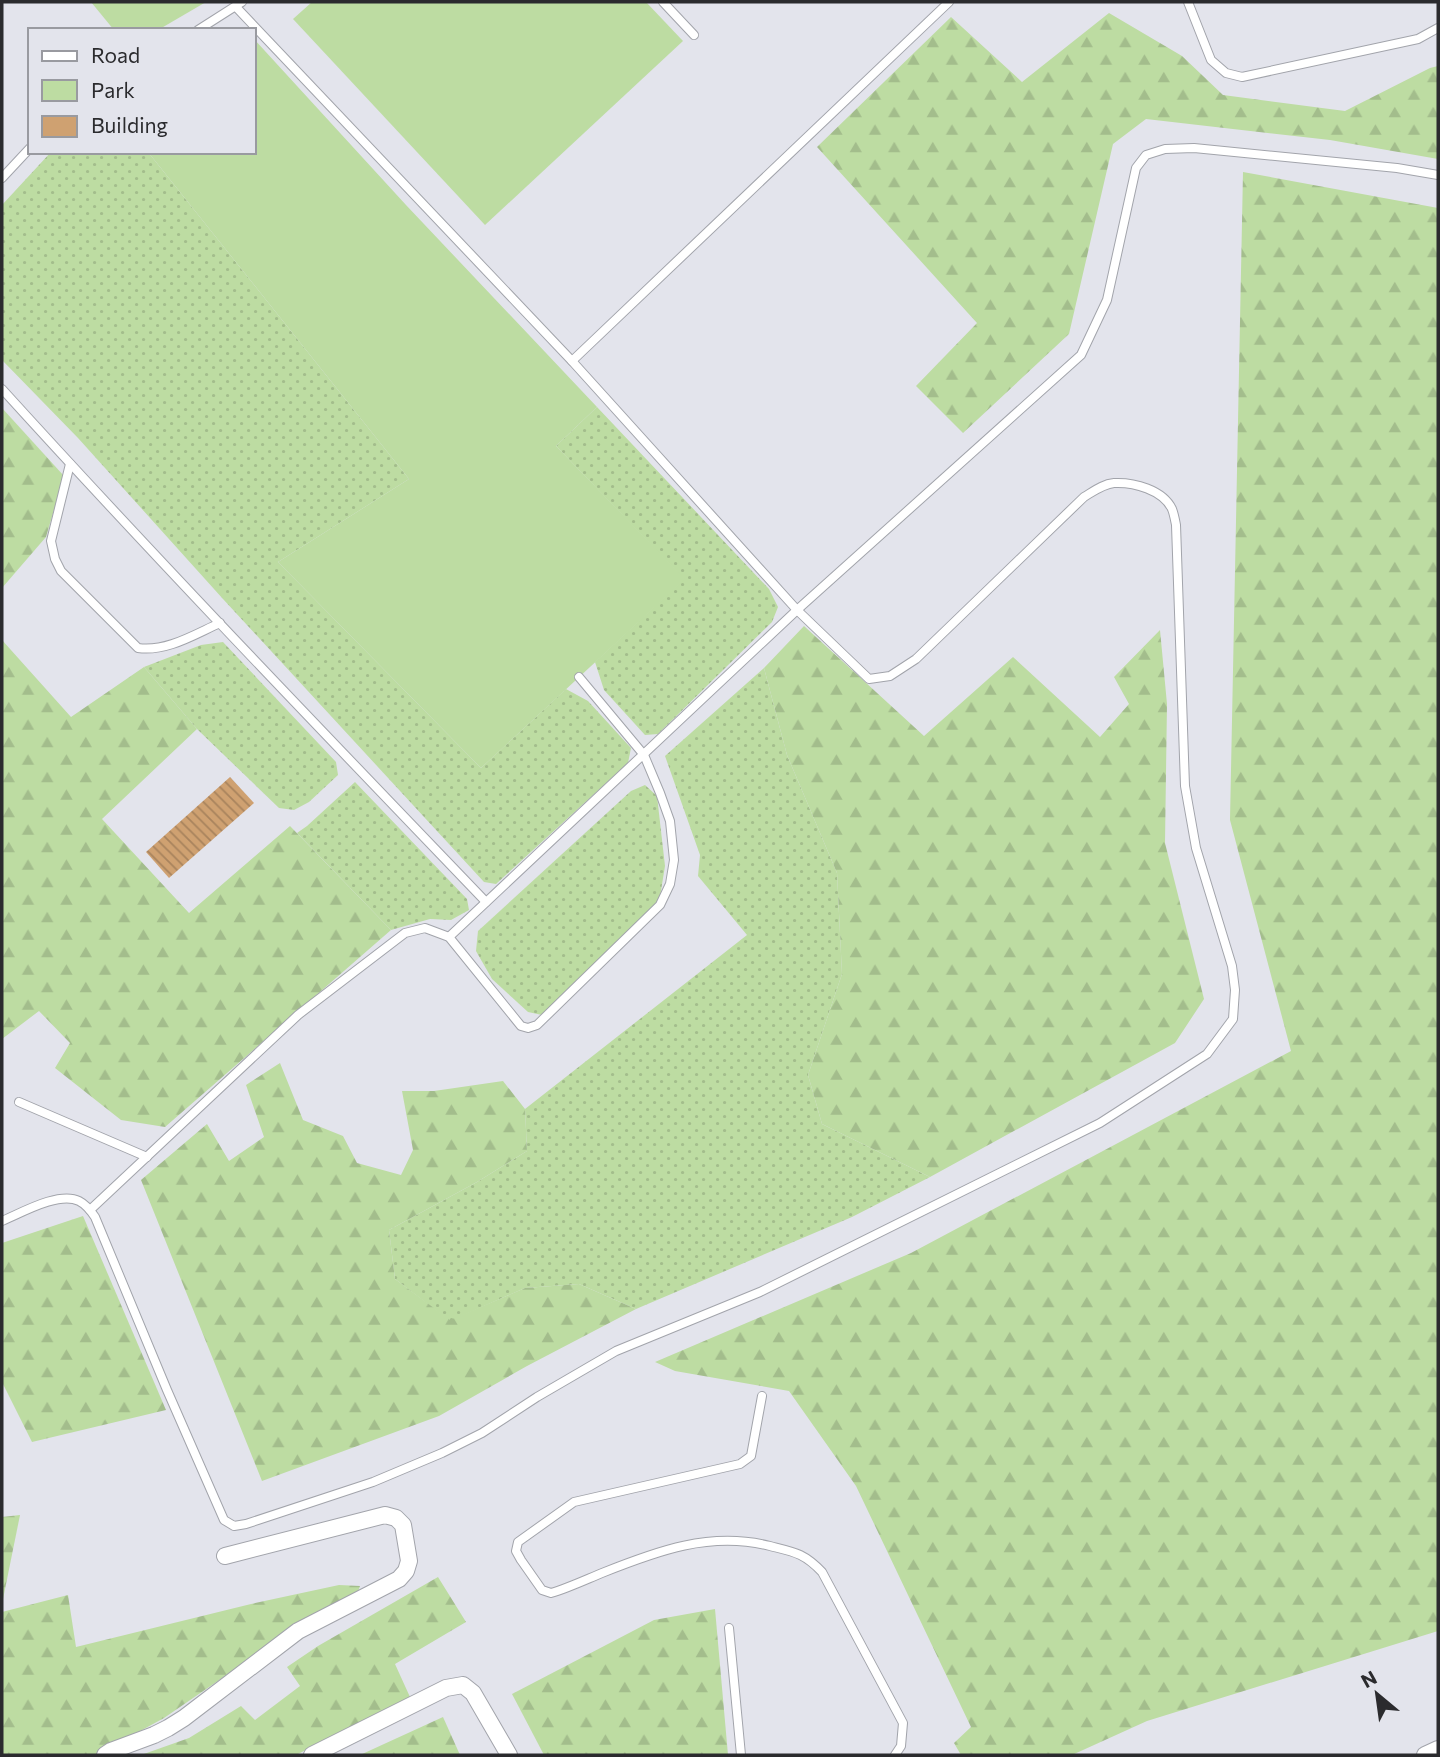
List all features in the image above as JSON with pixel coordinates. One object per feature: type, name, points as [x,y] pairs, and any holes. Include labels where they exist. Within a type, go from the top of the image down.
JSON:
[{"type":"street","points":[[105,1755],[154,1735],[184,1718],[298,1631],[399,1579],[406,1571],[409,1561],[403,1525],[396,1518],[386,1515],[225,1556]]},
{"type":"street","points":[[312,1755],[446,1688],[463,1685],[473,1693],[509,1755]]},
{"type":"street","points":[[1425,1755],[1438,1749]]},
{"type":"lane","points":[[663,2],[694,35]]},
{"type":"lane","points":[[572,361],[949,2]]},
{"type":"lane","points":[[1188,2],[1211,60],[1226,73],[1242,77],[1418,39],[1438,29]]},
{"type":"lane","points":[[2,1221],[51,1200],[67,1198],[78,1200],[90,1210],[224,1520],[234,1526],[373,1482],[442,1453],[482,1433],[537,1397],[616,1352],[760,1292],[1100,1124],[1206,1054],[1233,1019],[1236,990],[1233,966],[1196,848],[1185,786],[1176,525],[1171,508],[1160,494],[1141,487],[1115,483],[1100,487],[1084,497],[916,659],[890,676],[869,678],[797,610],[572,361],[239,4],[201,28]]},
{"type":"lane","points":[[449,937],[797,610],[1081,355],[1107,300],[1136,168],[1146,155],[1165,149],[1194,148],[1397,168],[1438,175]]},
{"type":"lane","points":[[2,178],[28,150]]},
{"type":"lane","points":[[2,389],[486,902]]},
{"type":"lane","points":[[70,464],[51,541],[61,571],[138,648],[160,649],[220,623]]},
{"type":"lane","points":[[90,1210],[298,1015],[405,933],[425,928],[449,937],[521,1026],[528,1028],[537,1025],[660,905],[670,884],[674,860],[670,821],[644,755],[579,677]]},
{"type":"lane","points":[[19,1102],[147,1157]]},
{"type":"lane","points":[[762,1396],[751,1456],[747,1460],[740,1464],[574,1502],[518,1542],[516,1551],[542,1590],[551,1592],[652,1553],[694,1542],[752,1541],[799,1553],[811,1560],[822,1572],[903,1723],[901,1746],[895,1755]]},
{"type":"lane","points":[[729,1629],[741,1755]]},
{"type":"green space","points":[[91,2],[206,2],[161,28],[112,28]]},
{"type":"green space","points":[[312,2],[646,2],[683,41],[485,225],[293,19]]},
{"type":"green space","points":[[1109,13],[1182,56],[1223,95],[1345,111],[1438,66],[1438,159],[1330,140],[1146,119],[1113,144],[1069,334],[963,433],[916,386],[977,323],[817,147],[951,17],[1022,82]]},
{"type":"green space","points":[[256,41],[597,407],[556,446],[685,579],[481,768],[278,562],[409,479],[150,154],[256,154]]},
{"type":"green space","points":[[49,154],[150,154],[409,479],[278,562],[481,768],[566,689],[588,701],[631,748],[628,763],[496,884],[484,882],[78,438],[2,360],[2,205]]},
{"type":"green space","points":[[1243,172],[1438,208],[1438,1631],[1147,1721],[1072,1755],[961,1755],[954,1743],[971,1727],[856,1486],[789,1391],[675,1371],[655,1362],[911,1253],[1291,1051],[1230,820]]},
{"type":"green space","points":[[597,407],[769,589],[778,607],[772,622],[658,734],[645,735],[604,690],[595,662],[684,579],[556,446]]},
{"type":"green space","points":[[2,408],[64,476],[46,537],[2,588]]},
{"type":"green space","points":[[804,626],[924,736],[1013,657],[1100,737],[1129,704],[1114,677],[1160,630],[1167,704],[1165,843],[1204,999],[1175,1043],[930,1177],[822,1124],[808,1075],[842,974],[837,873],[787,755],[764,668]]},
{"type":"green space","points":[[2,640],[71,717],[144,667],[197,729],[102,819],[189,913],[290,826],[391,930],[165,1127],[121,1120],[55,1068],[70,1043],[39,1011],[2,1039]]},
{"type":"green space","points":[[223,642],[336,762],[338,775],[309,802],[294,810],[279,808],[197,729],[144,667],[201,645]]},
{"type":"green space","points":[[764,668],[787,755],[837,873],[842,974],[808,1075],[822,1124],[930,1177],[852,1217],[636,1309],[579,1284],[525,1288],[450,1321],[395,1279],[389,1230],[527,1151],[525,1109],[747,935],[698,876],[700,855],[665,756]]},
{"type":"green space","points":[[355,782],[467,899],[469,910],[451,920],[430,919],[391,930],[297,833]]},
{"type":"green space","points":[[645,785],[657,796],[665,866],[659,903],[542,1015],[528,1012],[492,979],[476,951],[478,931],[631,791]]},
{"type":"green space","points":[[280,1063],[303,1120],[343,1136],[357,1163],[401,1175],[413,1150],[402,1091],[434,1091],[503,1081],[525,1109],[527,1151],[389,1230],[395,1279],[450,1320],[525,1288],[579,1284],[636,1309],[439,1416],[262,1481],[141,1180],[207,1124],[229,1161],[264,1137],[246,1085]]},
{"type":"green space","points":[[83,1216],[166,1410],[32,1442],[2,1382],[2,1243]]},
{"type":"green space","points":[[20,1515],[2,1604],[2,1517]]},
{"type":"green space","points":[[438,1577],[466,1622],[395,1664],[410,1697],[296,1755],[141,1755],[189,1738],[241,1706],[255,1720],[300,1686],[287,1667],[318,1646]]},
{"type":"green space","points":[[339,1585],[360,1586],[355,1600],[260,1652],[164,1718],[100,1755],[2,1755],[2,1612],[68,1595],[76,1647]]},
{"type":"green space","points":[[715,1609],[728,1755],[544,1755],[512,1694],[654,1620]]},
{"type":"green space","points":[[443,1717],[460,1755],[360,1755]]},
{"type":"building","points":[[230,777],[254,803],[169,878],[146,852]]}]
